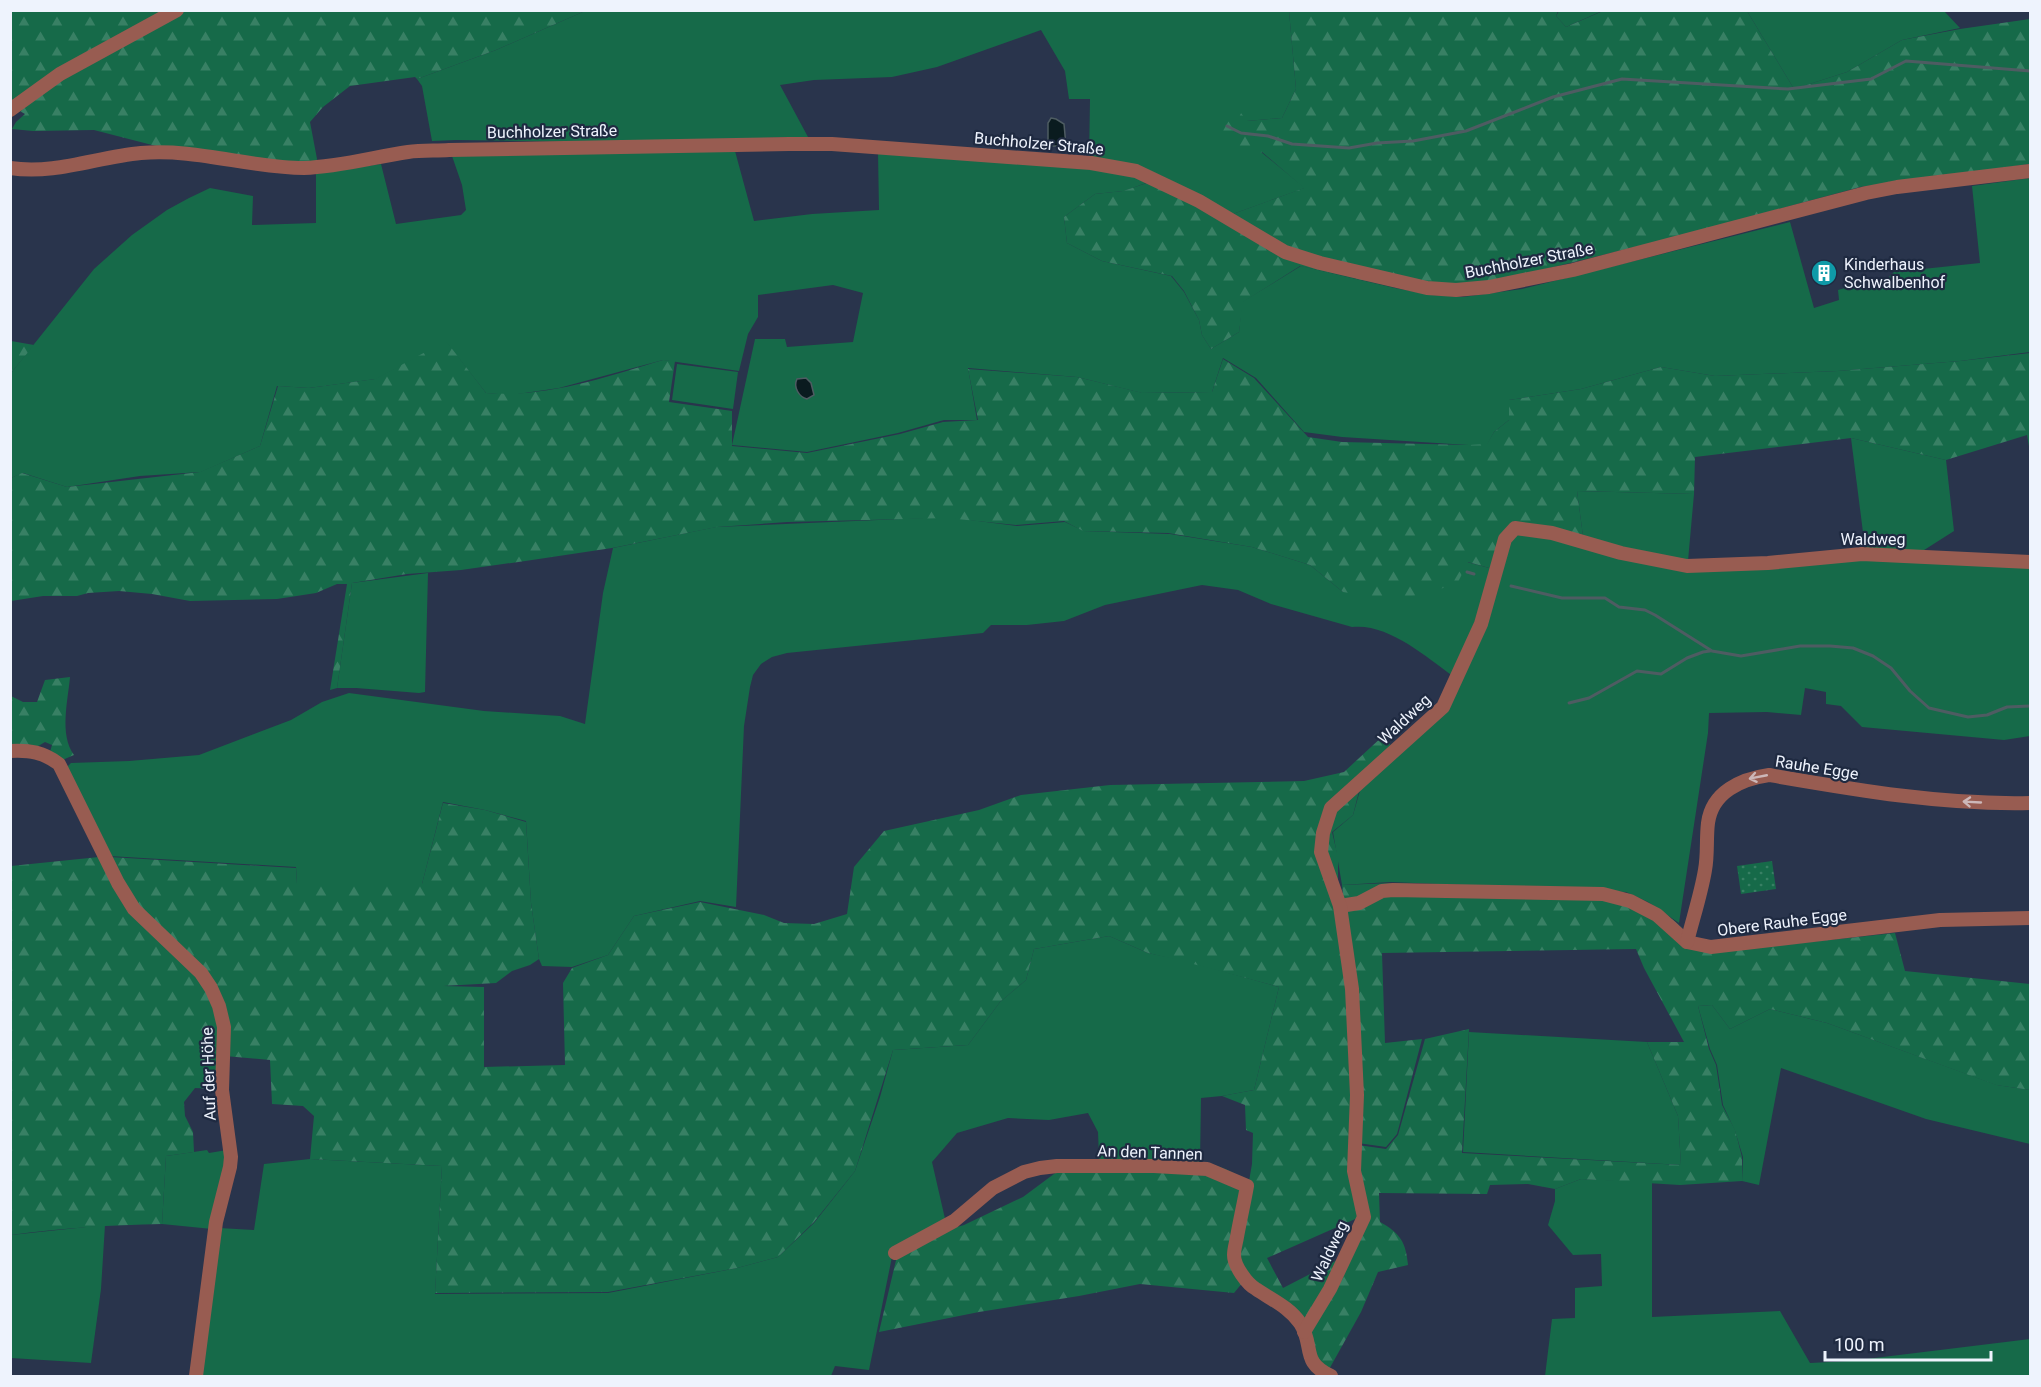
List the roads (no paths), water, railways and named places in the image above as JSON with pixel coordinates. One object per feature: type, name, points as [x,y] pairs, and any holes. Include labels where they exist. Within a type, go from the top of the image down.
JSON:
[{"type":"street","points":[[10,110],[60,74],[177,10]]},
{"type":"street","name":"Buchholzer Straße","points":[[10,168],[33,171],[141,153],[202,155],[306,168],[410,152],[439,150],[789,144],[832,144],[1091,163],[1136,171],[1150,176],[1199,201],[1285,252],[1320,263],[1427,288],[1456,290],[1489,287],[1572,270],[1866,193],[1897,187],[2031,171]]},
{"type":"street","name":"Waldweg","points":[[1304,1332],[1330,1289],[1364,1217],[1354,1171],[1357,1103],[1352,989],[1340,906],[1321,852],[1323,833],[1331,808],[1443,707],[1481,624],[1505,539],[1515,528],[1552,532],[1620,553],[1687,566],[1768,563],[1862,554],[2031,562]]},
{"type":"street","name":"Auf der Höhe","points":[[10,751],[34,751],[44,754],[59,764],[118,883],[134,909],[201,973],[219,1006],[224,1027],[222,1090],[231,1157],[216,1222],[196,1377]]},
{"type":"street","name":"Rauhe Egge","points":[[1687,942],[1704,877],[1708,853],[1708,820],[1713,804],[1738,783],[1769,775],[1866,792],[1911,797],[1970,802],[2031,803]]},
{"type":"street","points":[[1340,906],[1359,903],[1382,891],[1393,890],[1603,894],[1630,901],[1657,915],[1687,942]]},
{"type":"street","name":"Obere Rauhe Egge","points":[[1687,942],[1711,947],[1940,920],[2031,918]]},
{"type":"street","name":"An den Tannen","points":[[895,1252],[954,1221],[993,1188],[1032,1170],[1057,1166],[1154,1166],[1207,1169],[1247,1186],[1233,1257],[1246,1282],[1284,1306],[1304,1332]]},
{"type":"street","points":[[1304,1332],[1308,1352],[1314,1365],[1331,1377]]},
{"type":"waterway","points":[[1227,126],[1241,133],[1268,136],[1292,144],[1349,148],[1377,143],[1413,141],[1466,131],[1553,97],[1622,79],[1788,89],[1871,79],[1906,61],[2030,71]]},
{"type":"waterway","points":[[1467,572],[1474,574]]},
{"type":"waterway","points":[[1511,586],[1562,598],[1605,598],[1619,607],[1645,610],[1712,651],[1741,656],[1800,646],[1853,648],[1873,656],[1891,668],[1910,691],[1929,708],[1968,717],[1987,715],[2007,707],[2030,706]]},
{"type":"waterway","points":[[1569,703],[1589,698],[1637,671],[1661,674],[1687,658],[1710,651]]},
{"type":"place","name":"Kinderhaus Schwalbenhof","points":[[1824,273]]}]
